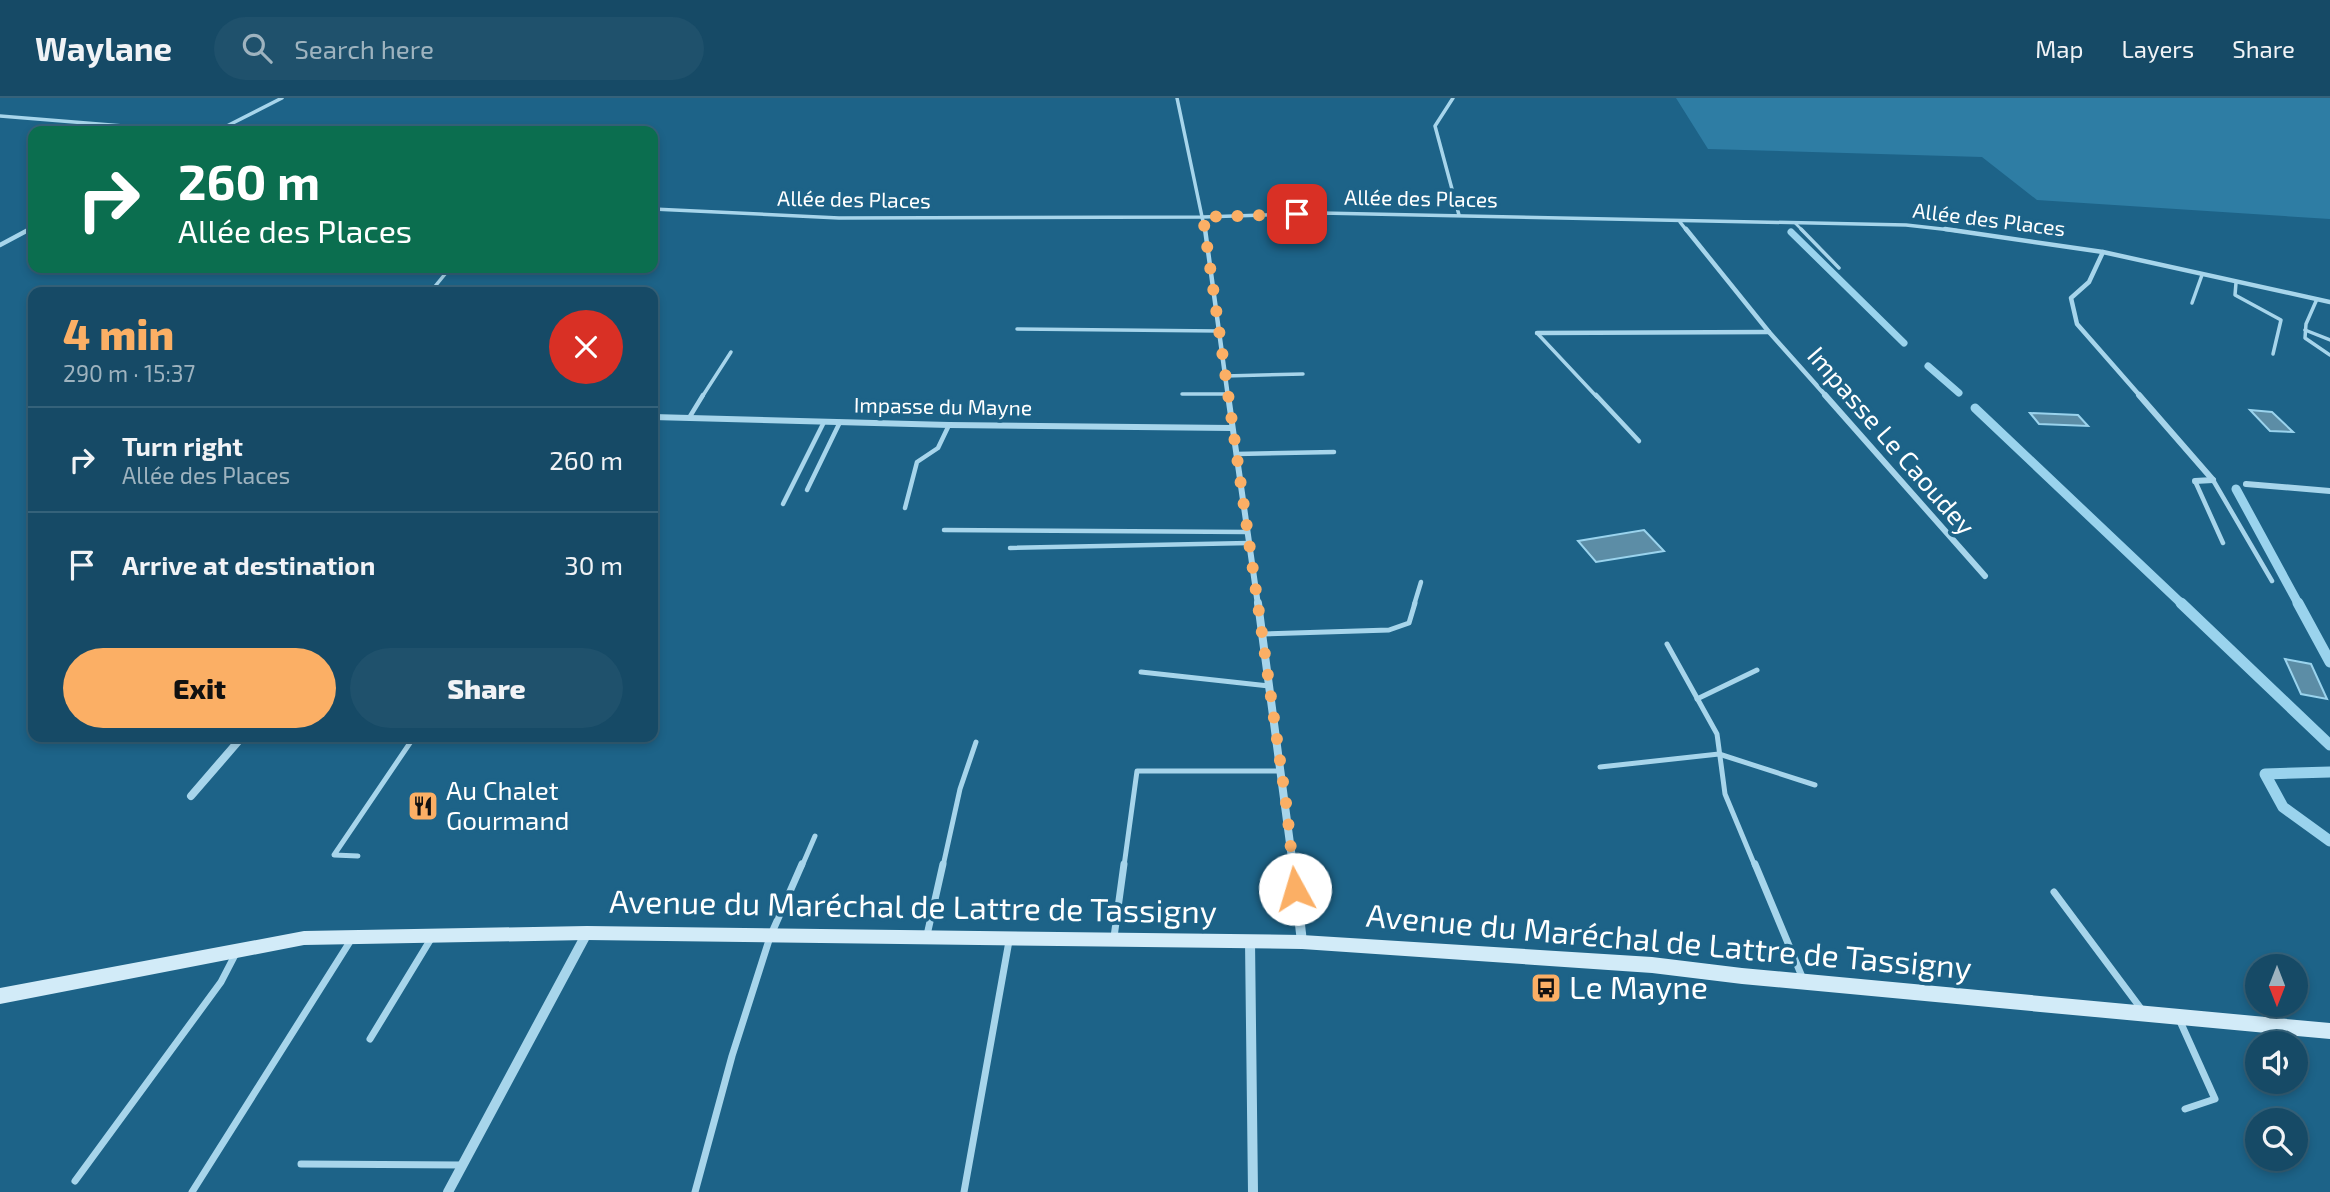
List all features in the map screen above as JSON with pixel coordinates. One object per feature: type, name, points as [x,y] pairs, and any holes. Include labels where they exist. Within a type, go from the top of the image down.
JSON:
[{"type":"main road","name":"Avenue du Maréchal de Lattre de Tassigny","points":[[0,996],[237,949],[304,938],[354,935],[587,933],[1250,940],[1652,965],[1804,982],[2330,1031]]},
{"type":"street","points":[[227,126],[282,98]]},
{"type":"street","points":[[1177,98],[1203,217],[1281,771],[1301,942]]},
{"type":"street","points":[[1453,98],[1435,125],[1459,215]]},
{"type":"street","points":[[0,116],[123,126]]},
{"type":"street","name":"Allée des Places","points":[[658,209],[839,218],[1203,217],[1321,213],[1906,225],[2012,237],[2103,252],[2330,302]]},
{"type":"street","name":"Impasse Le Caoudey","points":[[1680,222],[1769,332],[1985,576]]},
{"type":"street","points":[[0,245],[28,231]]},
{"type":"street","points":[[2103,252],[2090,282],[2071,298],[2077,324],[2213,480]]},
{"type":"street","points":[[1537,333],[1769,332]]},
{"type":"street","name":"Impasse du Mayne","points":[[658,417],[949,425],[1233,428]]},
{"type":"street","points":[[2195,481],[2213,480]]},
{"type":"street","points":[[2246,484],[2330,491]]},
{"type":"street","points":[[191,796],[238,742]]},
{"type":"street","points":[[448,1192],[587,933]]},
{"type":"street","points":[[1250,940],[1253,1192]]},
{"type":"lane","points":[[1796,223],[1839,268]]},
{"type":"lane","points":[[434,287],[446,273]]},
{"type":"lane","points":[[2192,303],[2202,275]]},
{"type":"lane","points":[[2236,283],[2235,295],[2281,320],[2273,354]]},
{"type":"lane","points":[[2317,299],[2305,330],[2305,338],[2330,355]]},
{"type":"lane","points":[[1017,329],[1219,331]]},
{"type":"lane","points":[[2305,330],[2330,340]]},
{"type":"lane","points":[[1537,333],[1639,441]]},
{"type":"lane","points":[[689,418],[731,352]]},
{"type":"lane","points":[[1225,376],[1303,374]]},
{"type":"lane","points":[[1182,394],[1227,394]]},
{"type":"lane","points":[[783,504],[824,422]]},
{"type":"lane","points":[[807,490],[839,422]]},
{"type":"lane","points":[[905,508],[917,462],[938,448],[949,425]]},
{"type":"lane","points":[[1236,454],[1334,452]]},
{"type":"lane","points":[[2213,480],[2272,581]]},
{"type":"lane","points":[[2195,481],[2222,542]]},
{"type":"lane","points":[[944,530],[1247,532]]},
{"type":"lane","points":[[1010,548],[1249,543]]},
{"type":"lane","points":[[1262,634],[1389,631],[1409,623],[1421,582]]},
{"type":"lane","points":[[1667,643],[1717,734],[1725,793],[1804,982]]},
{"type":"lane","points":[[1697,699],[1757,670]]},
{"type":"lane","points":[[1141,672],[1269,686]]},
{"type":"lane","points":[[926,938],[960,789],[976,741]]},
{"type":"lane","points":[[358,856],[334,855],[411,742]]},
{"type":"lane","points":[[1600,767],[1719,754],[1815,785]]},
{"type":"lane","points":[[1114,940],[1137,771],[1281,771]]},
{"type":"lane","points":[[695,1192],[732,1056],[770,937],[815,835]]},
{"type":"lane","points":[[2054,892],[2145,1013]]},
{"type":"lane","points":[[192,1192],[354,935]]},
{"type":"lane","points":[[370,1040],[432,936]]},
{"type":"lane","points":[[964,1192],[1009,938]]},
{"type":"lane","points":[[75,1181],[221,982],[237,949]]},
{"type":"lane","points":[[2178,1016],[2215,1099],[2185,1109]]},
{"type":"lane","points":[[301,1164],[462,1165]]},
{"type":"shaded area","points":[[1676,98],[2330,98],[2330,219],[2037,200],[1982,157],[1708,149]]},
{"type":"shaded area","points":[[2250,410],[2272,412],[2293,432],[2270,431]]},
{"type":"shaded area","points":[[2030,413],[2078,415],[2088,426],[2039,424]]},
{"type":"shaded area","points":[[1644,530],[1664,551],[1596,562],[1578,541]]},
{"type":"shaded area","points":[[2285,659],[2311,664],[2327,699],[2301,694]]},
{"type":"waterway","points":[[1791,232],[1904,343]]},
{"type":"waterway","points":[[1928,366],[1959,393]]},
{"type":"waterway","points":[[1975,408],[2183,605]]},
{"type":"waterway","points":[[2236,489],[2299,605]]},
{"type":"waterway","points":[[2181,603],[2330,745]]},
{"type":"waterway","points":[[2298,603],[2330,662]]},
{"type":"waterway","points":[[2330,772],[2265,774],[2283,807],[2330,841]]},
{"type":"place","name":"Au Chalet Gourmand","points":[[423,806]]},
{"type":"place","name":"Le Mayne","points":[[1546,988]]},
{"type":"route","points":[[1295,889],[1287,810],[1203,217],[1297,214]]}]
